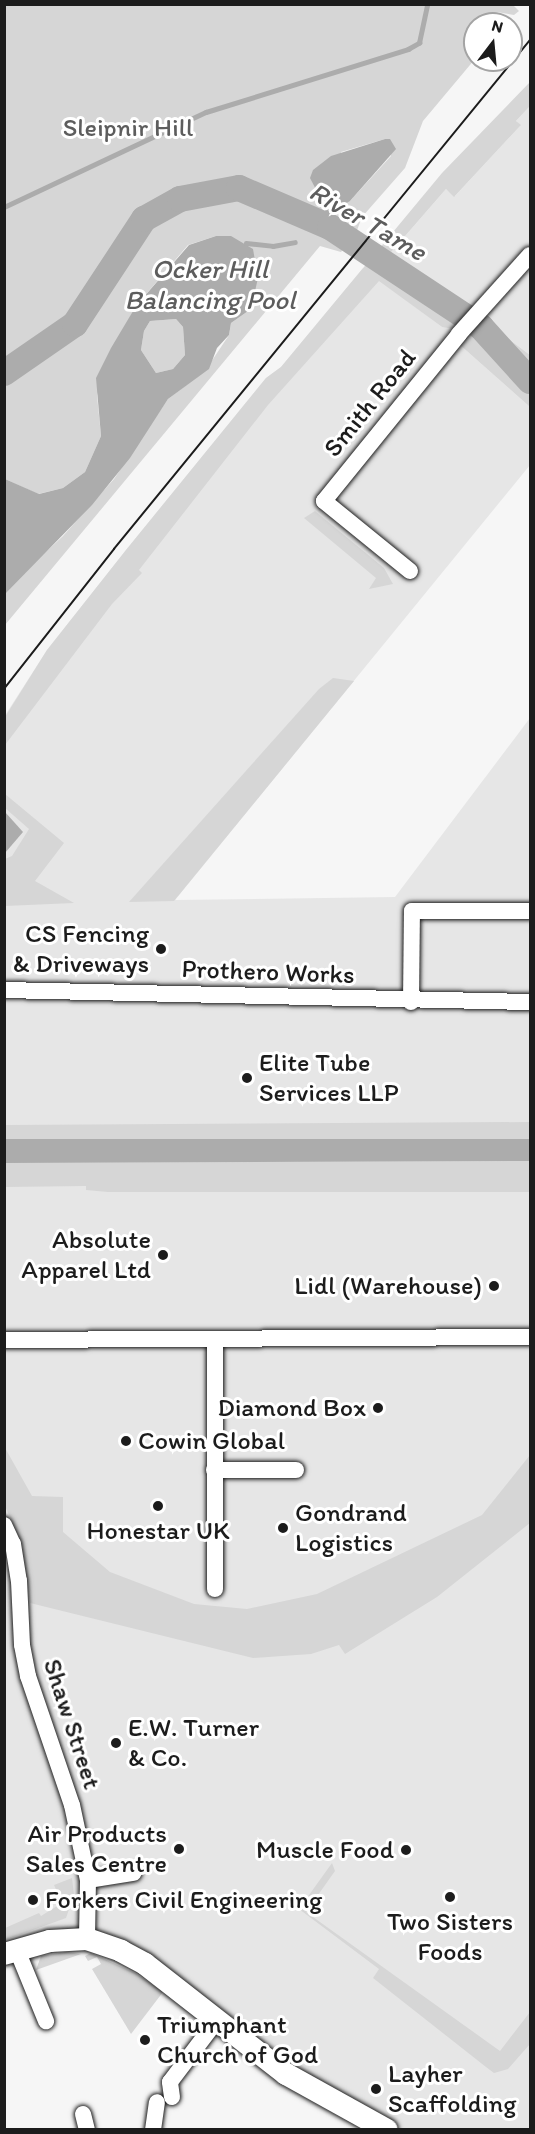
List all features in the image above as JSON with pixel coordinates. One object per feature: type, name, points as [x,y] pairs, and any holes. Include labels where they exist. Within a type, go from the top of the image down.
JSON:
[{"type":"street","name":"Smith Road","points":[[410,571],[324,501],[459,333],[531,255]]},
{"type":"street","points":[[411,1002],[412,911],[531,911]]},
{"type":"street","name":"Prothero Works","points":[[4,990],[411,1002],[531,1002]]},
{"type":"street","points":[[4,1340],[531,1337]]},
{"type":"street","points":[[214,1589],[215,1339]]},
{"type":"street","points":[[214,1470],[296,1470]]},
{"type":"street","name":"Shaw Street","points":[[4,1525],[13,1544],[20,1581],[21,1645],[27,1676],[72,1805],[88,1880],[87,1939]]},
{"type":"street","points":[[88,1880],[133,1873]]},
{"type":"street","points":[[46,2021],[11,1952],[50,1941],[87,1939],[145,1964],[286,2074],[387,2130]]},
{"type":"street","points":[[153,2130],[170,2082],[217,2020]]},
{"type":"shaded area","points":[[530,106],[530,355],[482,319],[460,345],[530,407],[530,465],[175,900],[395,897],[530,718],[530,2129],[387,2129],[87,1939],[5,1954],[4,717],[47,650],[126,550],[266,378],[281,367],[363,268],[442,327],[447,299],[386,258],[446,189],[455,196],[520,126],[516,121]]},
{"type":"green space","name":"Sleipnir Hill","points":[[512,4],[519,11],[463,12],[464,72],[423,121],[405,168],[362,217],[356,233],[341,252],[320,246],[5,625],[5,590],[63,536],[114,479],[168,399],[205,371],[229,335],[231,323],[251,309],[254,291],[216,236],[188,245],[136,306],[125,326],[97,395],[101,436],[85,472],[63,488],[38,494],[5,479],[5,5]],"holes":[[[385,139],[391,156],[350,201],[341,152]]]},
{"type":"green space","points":[[530,82],[530,106],[516,121],[521,125],[454,197],[446,189],[386,258],[447,299],[454,296],[470,311],[454,329],[442,327],[379,281],[268,405],[139,570],[142,573],[112,604],[5,745],[5,717],[47,650],[126,550],[266,378],[281,367],[442,173]]},
{"type":"green space","points":[[176,319],[183,327],[185,355],[173,369],[156,373],[141,350],[144,331],[150,321]]},
{"type":"green space","points":[[482,319],[530,355],[530,407],[460,345]]},
{"type":"green space","points":[[315,511],[384,568],[393,584],[369,589],[376,578],[304,518]]},
{"type":"green space","points":[[333,678],[354,681],[174,901],[129,902],[319,689]]},
{"type":"green space","points":[[5,794],[64,843],[35,881],[74,903],[5,906],[5,859],[12,856],[29,829],[5,808]]},
{"type":"green space","points":[[530,1122],[530,1139],[5,1139],[4,1125]]},
{"type":"green space","points":[[530,1161],[530,1192],[108,1192],[86,1190],[86,1186],[5,1187],[4,1163]]},
{"type":"green space","points":[[4,1446],[32,1496],[63,1497],[63,1532],[110,1572],[194,1604],[247,1609],[317,1594],[482,1515],[530,1455],[530,1523],[437,1597],[345,1654],[339,1645],[311,1654],[253,1658],[30,1603],[22,1544],[5,1506]]},
{"type":"green space","points":[[332,1863],[335,1871],[306,1912],[500,2051],[530,2012],[530,2044],[508,2069],[494,2073],[486,2067],[373,1978],[379,1969],[299,1909]]},
{"type":"green space","points":[[72,1878],[74,1895],[66,1918],[5,1940],[5,1928],[39,1913],[41,1916],[62,1903],[54,1885]]},
{"type":"green space","points":[[66,1952],[81,1954],[36,1970],[41,1956]]},
{"type":"green space","points":[[91,1953],[135,1973],[163,1992],[131,2034],[92,1969],[101,1964],[97,1957],[88,1961],[85,1956]]},
{"type":"water","points":[[390,139],[396,149],[350,201],[336,209],[321,199],[310,178],[313,170],[331,156]]},
{"type":"water","name":"Ocker Hill Balancing Pool","points":[[216,236],[231,236],[253,249],[258,278],[251,309],[231,323],[229,335],[217,348],[209,369],[168,399],[130,458],[92,505],[5,594],[5,479],[39,494],[63,488],[85,472],[101,436],[96,378],[136,306],[189,245]],"holes":[[[176,319],[183,327],[185,355],[173,369],[156,373],[141,350],[144,331],[150,321]]]},
{"type":"water","points":[[5,812],[23,832],[4,853]]},
{"type":"water","points":[[4,1139],[530,1139],[530,1161],[5,1163]]},
{"type":"waterway","points":[[4,207],[206,112],[408,49],[419,43],[427,4]]},
{"type":"waterway","name":"River Tame","points":[[4,373],[75,324],[144,219],[180,199],[239,188],[330,227],[481,327],[530,381]]},
{"type":"waterway","points":[[321,223],[329,206]]},
{"type":"waterway","points":[[305,226],[309,217]]},
{"type":"waterway","points":[[246,243],[273,246],[295,242]]},
{"type":"waterway","name":"River Tame","points":[[380,262],[383,256]]},
{"type":"tram line","points":[[4,689],[114,549],[530,40]]},
{"type":"place","name":"CS Fencing & Driveways","points":[[161,949]]},
{"type":"place","name":"Elite Tube Services LLP","points":[[247,1078]]},
{"type":"place","name":"Absolute Apparel Ltd","points":[[163,1255]]},
{"type":"place","name":"Lidl (Warehouse)","points":[[494,1286]]},
{"type":"place","name":"Diamond Box","points":[[378,1408]]},
{"type":"place","name":"Cowin Global","points":[[126,1441]]},
{"type":"place","name":"Honestar UK","points":[[158,1506]]},
{"type":"place","name":"Gondrand Logistics","points":[[283,1528]]},
{"type":"place","name":"E.W. Turner & Co.","points":[[116,1743]]},
{"type":"place","name":"Air Products Sales Centre","points":[[179,1849]]},
{"type":"place","name":"Muscle Food","points":[[406,1850]]},
{"type":"place","name":"Two Sisters Foods","points":[[450,1897]]},
{"type":"place","name":"Forkers Civil Engineering","points":[[33,1900]]},
{"type":"place","name":"Triumphant Church of God","points":[[145,2040]]},
{"type":"place","name":"Layher Scaffolding","points":[[376,2089]]}]
